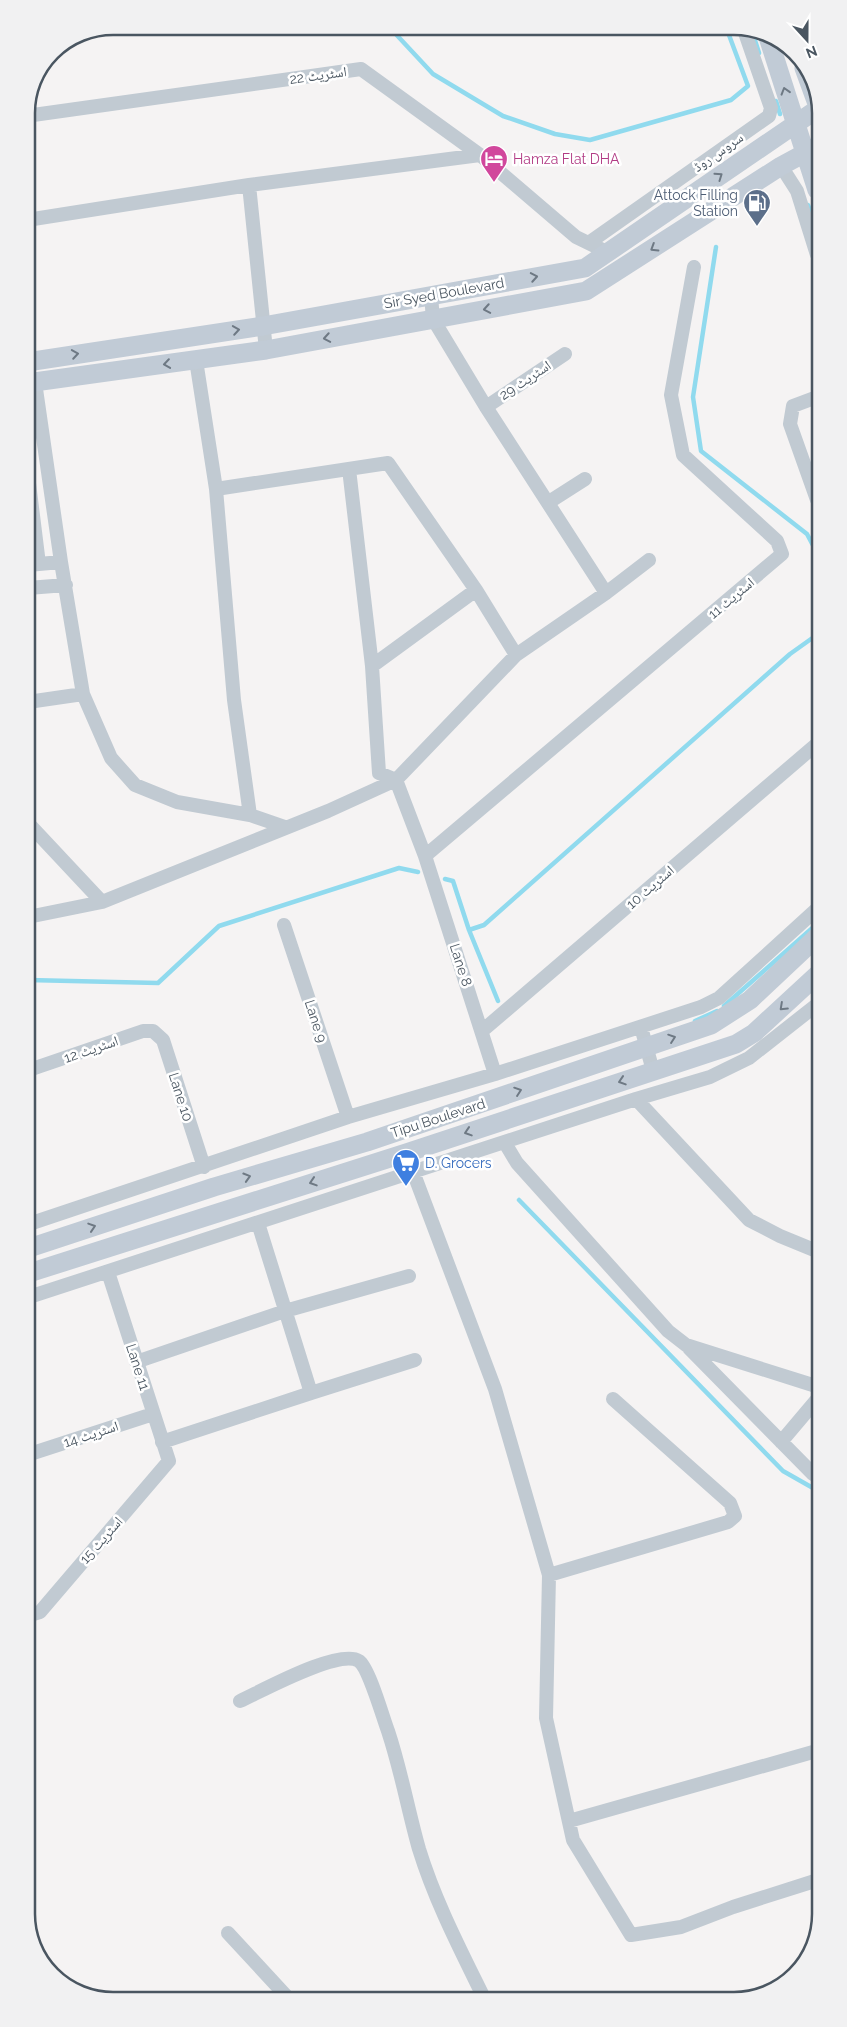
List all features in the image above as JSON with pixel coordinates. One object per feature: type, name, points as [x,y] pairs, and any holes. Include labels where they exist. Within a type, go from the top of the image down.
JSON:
[{"type":"street","name":"سروس روڈ","points":[[590,242],[769,116],[771,108],[746,36]]},
{"type":"street","points":[[770,44],[795,124],[811,150]]},
{"type":"street","name":"اسٹریٹ 22","points":[[35,115],[361,68],[480,155],[576,237],[590,242],[609,253]]},
{"type":"street","name":"Sir Syed Boulevard","points":[[35,361],[264,326],[585,268],[812,113]]},
{"type":"street","name":"Sir Syed Boulevard","points":[[35,382],[266,350],[586,291],[781,166],[811,150]]},
{"type":"street","points":[[35,219],[249,185],[480,155]]},
{"type":"street","points":[[781,166],[796,191],[812,239]]},
{"type":"street","points":[[249,185],[266,350]]},
{"type":"street","name":"اسٹریٹ 11","points":[[425,856],[782,554],[778,541],[683,455],[671,395],[694,267]]},
{"type":"street","points":[[431,296],[433,319],[486,407],[606,593]]},
{"type":"street","name":"اسٹریٹ 29","points":[[486,407],[565,354]]},
{"type":"street","points":[[196,360],[216,489],[234,700],[250,815]]},
{"type":"street","points":[[812,399],[793,406],[790,424],[812,486]]},
{"type":"street","points":[[35,407],[84,694],[111,758],[135,785],[177,802],[250,815],[285,828]]},
{"type":"street","points":[[216,489],[388,463],[476,590],[516,656]]},
{"type":"street","points":[[348,468],[372,666],[379,773],[396,780]]},
{"type":"street","points":[[549,502],[585,479]]},
{"type":"street","points":[[35,916],[102,902],[285,828],[396,780],[516,656],[606,593],[649,560]]},
{"type":"street","points":[[35,565],[61,562]]},
{"type":"street","points":[[35,587],[66,585]]},
{"type":"street","points":[[372,666],[476,590]]},
{"type":"street","points":[[35,701],[84,694]]},
{"type":"street","name":"اسٹریٹ 10","points":[[482,1030],[812,748]]},
{"type":"street","name":"Lane 8","points":[[396,780],[425,856],[495,1074]]},
{"type":"street","points":[[35,830],[102,902]]},
{"type":"street","points":[[35,1222],[204,1167],[348,1117],[495,1074],[694,1010],[719,998],[812,913]]},
{"type":"street","name":"Lane 9","points":[[284,925],[348,1117]]},
{"type":"street","name":"Tipu Boulevard","points":[[35,1246],[214,1187],[367,1142],[711,1025],[750,1000],[812,942]]},
{"type":"street","name":"Tipu Boulevard","points":[[35,1271],[406,1153],[736,1044],[754,1033],[812,980]]},
{"type":"street","points":[[35,1295],[710,1076],[749,1058],[812,1008]]},
{"type":"street","points":[[641,1027],[653,1071]]},
{"type":"street","name":"اسٹریٹ 12","points":[[35,1068],[143,1031],[153,1031]]},
{"type":"street","name":"Lane 10","points":[[153,1031],[163,1040],[204,1167]]},
{"type":"street","points":[[35,1062],[48,1064]]},
{"type":"street","points":[[636,1099],[749,1220],[780,1236],[812,1249]]},
{"type":"street","points":[[505,1143],[517,1162],[668,1331],[686,1345],[812,1473]]},
{"type":"street","points":[[406,1153],[495,1389],[549,1575],[546,1718],[573,1840],[631,1935],[681,1926],[812,1881]]},
{"type":"street","points":[[258,1223],[311,1393]]},
{"type":"street","points":[[55,1239],[60,1263]]},
{"type":"street","name":"Lane 11","points":[[108,1272],[168,1461]]},
{"type":"street","points":[[136,1362],[285,1311],[409,1276]]},
{"type":"street","points":[[686,1345],[812,1384]]},
{"type":"street","points":[[162,1442],[415,1360]]},
{"type":"street","points":[[549,1575],[728,1522],[735,1516],[730,1503],[613,1399]]},
{"type":"street","points":[[781,1442],[812,1406]]},
{"type":"street","name":"اسٹریٹ 14","points":[[35,1452],[153,1414]]},
{"type":"street","name":"اسٹریٹ 15","points":[[35,1614],[40,1612],[168,1461]]},
{"type":"street","points":[[240,1701],[318,1665],[347,1657],[360,1662],[368,1673],[394,1750],[419,1849],[439,1905],[480,1992]]},
{"type":"street","points":[[569,1821],[812,1752]]},
{"type":"street","points":[[228,1933],[283,1992]]},
{"type":"waterway","points":[[397,35],[433,74],[503,116],[555,134],[590,140],[731,100],[748,86],[729,35]]},
{"type":"waterway","points":[[754,38],[759,53]]},
{"type":"waterway","points":[[776,101],[780,114]]},
{"type":"waterway","points":[[808,205],[812,216]]},
{"type":"waterway","points":[[716,247],[693,397],[701,451],[807,534],[812,544]]},
{"type":"waterway","points":[[469,930],[484,925],[790,654],[812,638]]},
{"type":"waterway","points":[[35,980],[158,983],[219,926],[399,868],[418,872]]},
{"type":"waterway","points":[[445,879],[453,881],[469,930],[498,1001]]},
{"type":"waterway","points":[[724,1006],[812,928]]},
{"type":"waterway","points":[[695,1021],[717,1011]]},
{"type":"waterway","points":[[519,1200],[783,1471],[812,1487]]},
{"type":"place","name":"Hamza Flat DHA","points":[[494,183]]},
{"type":"place","name":"Attock Filling Station","points":[[757,227]]},
{"type":"place","name":"D. Grocers","points":[[406,1187]]}]
